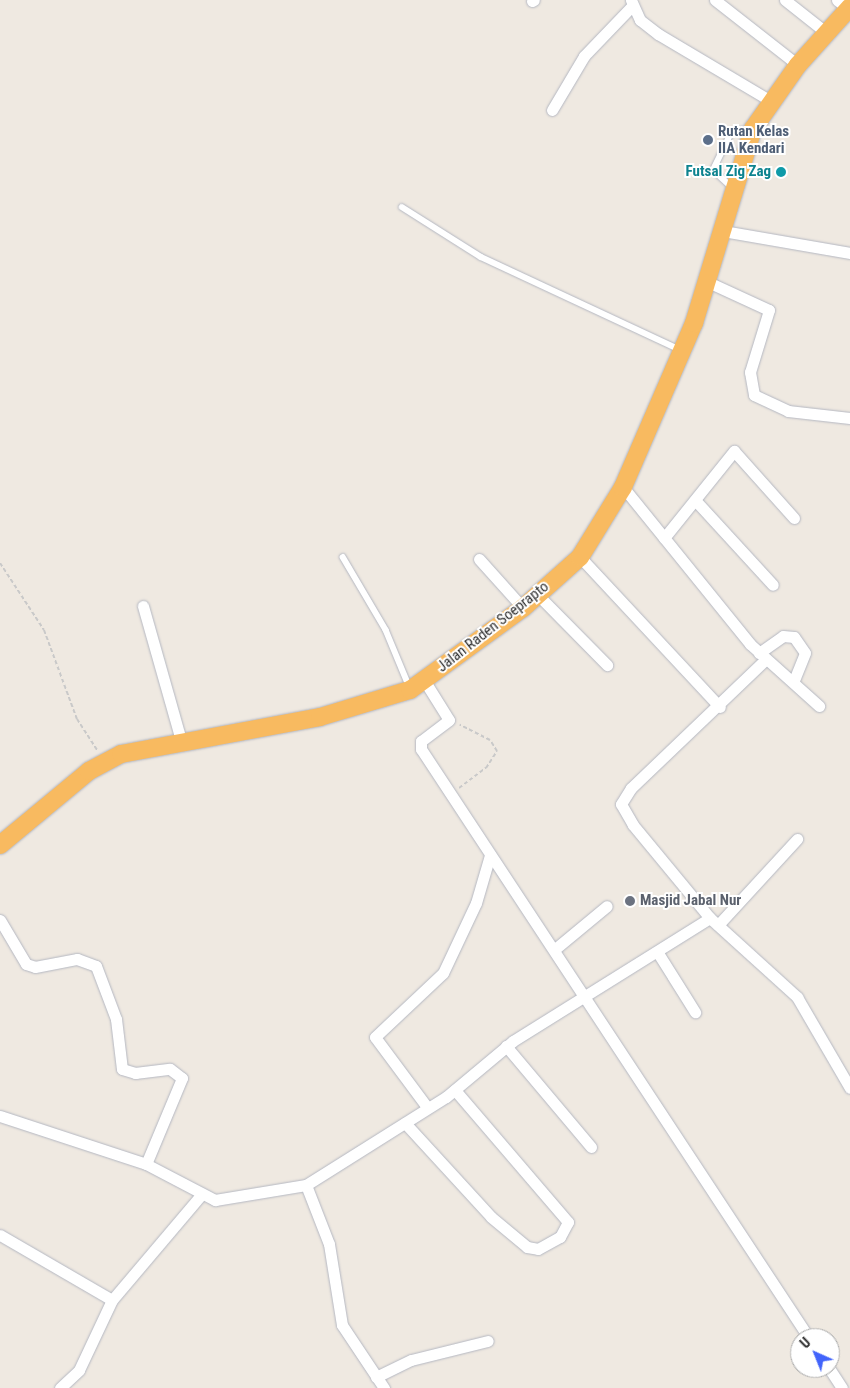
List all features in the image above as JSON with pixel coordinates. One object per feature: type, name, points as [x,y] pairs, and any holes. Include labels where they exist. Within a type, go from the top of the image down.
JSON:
[{"type":"highway","name":"Jalan Raden Soeprapto","points":[[0,845],[106,761],[133,750],[320,716],[417,685],[523,608],[580,557],[623,486],[682,351],[708,282],[723,231],[732,188],[753,129],[798,65],[828,34],[845,5]]},
{"type":"street","points":[[715,0],[798,65]]},
{"type":"street","points":[[785,0],[828,34]]},
{"type":"street","points":[[552,110],[584,56],[631,3],[658,34],[771,101]]},
{"type":"street","points":[[723,231],[850,253]]},
{"type":"street","points":[[708,282],[769,310],[750,372],[754,395],[788,411],[850,418]]},
{"type":"street","points":[[664,538],[734,451],[794,518]]},
{"type":"street","points":[[623,486],[763,656],[818,706]]},
{"type":"street","points":[[694,500],[773,585]]},
{"type":"street","points":[[580,557],[720,706]]},
{"type":"street","points":[[479,559],[523,608]]},
{"type":"street","points":[[537,594],[607,665]]},
{"type":"street","points":[[144,606],[181,740]]},
{"type":"street","points":[[793,682],[805,653],[794,637],[782,636],[720,706],[621,801],[632,825],[714,922],[797,997],[850,1088]]},
{"type":"street","points":[[417,685],[448,720],[420,745],[450,795],[555,949],[802,1328]]},
{"type":"street","points":[[0,1116],[146,1164],[215,1200],[244,1197],[306,1185],[455,1090],[506,1046],[585,996],[714,922],[796,839]]},
{"type":"street","points":[[427,1107],[375,1037],[443,974],[473,911],[490,855]]},
{"type":"street","points":[[555,949],[607,906]]},
{"type":"street","points":[[0,920],[26,964],[35,967],[77,959],[96,966],[116,1019],[122,1069],[135,1073],[170,1069],[182,1078],[146,1164]]},
{"type":"street","points":[[658,953],[695,1012]]},
{"type":"street","points":[[506,1046],[591,1147]]},
{"type":"street","points":[[405,1123],[491,1217],[526,1247],[538,1250],[560,1237],[568,1222],[455,1090]]},
{"type":"street","points":[[306,1185],[329,1244],[342,1325],[384,1388]]},
{"type":"street","points":[[60,1388],[79,1370],[112,1300],[202,1194]]},
{"type":"street","points":[[0,1235],[112,1300]]},
{"type":"street","points":[[376,1377],[411,1360],[488,1341]]},
{"type":"lane","points":[[732,188],[713,170],[732,131],[753,129]]},
{"type":"lane","points":[[402,207],[481,257],[682,351]]},
{"type":"lane","points":[[343,557],[417,685]]},
{"type":"path","points":[[0,564],[44,630],[77,719],[106,761]]},
{"type":"path","points":[[450,795],[486,768],[497,751],[490,740],[468,727]]},
{"type":"place","name":"Rutan Kelas IIA Kendari","points":[[708,140]]},
{"type":"place","name":"Futsal Zig Zag","points":[[781,172]]},
{"type":"place","name":"Masjid Jabal Nur","points":[[630,901]]}]
